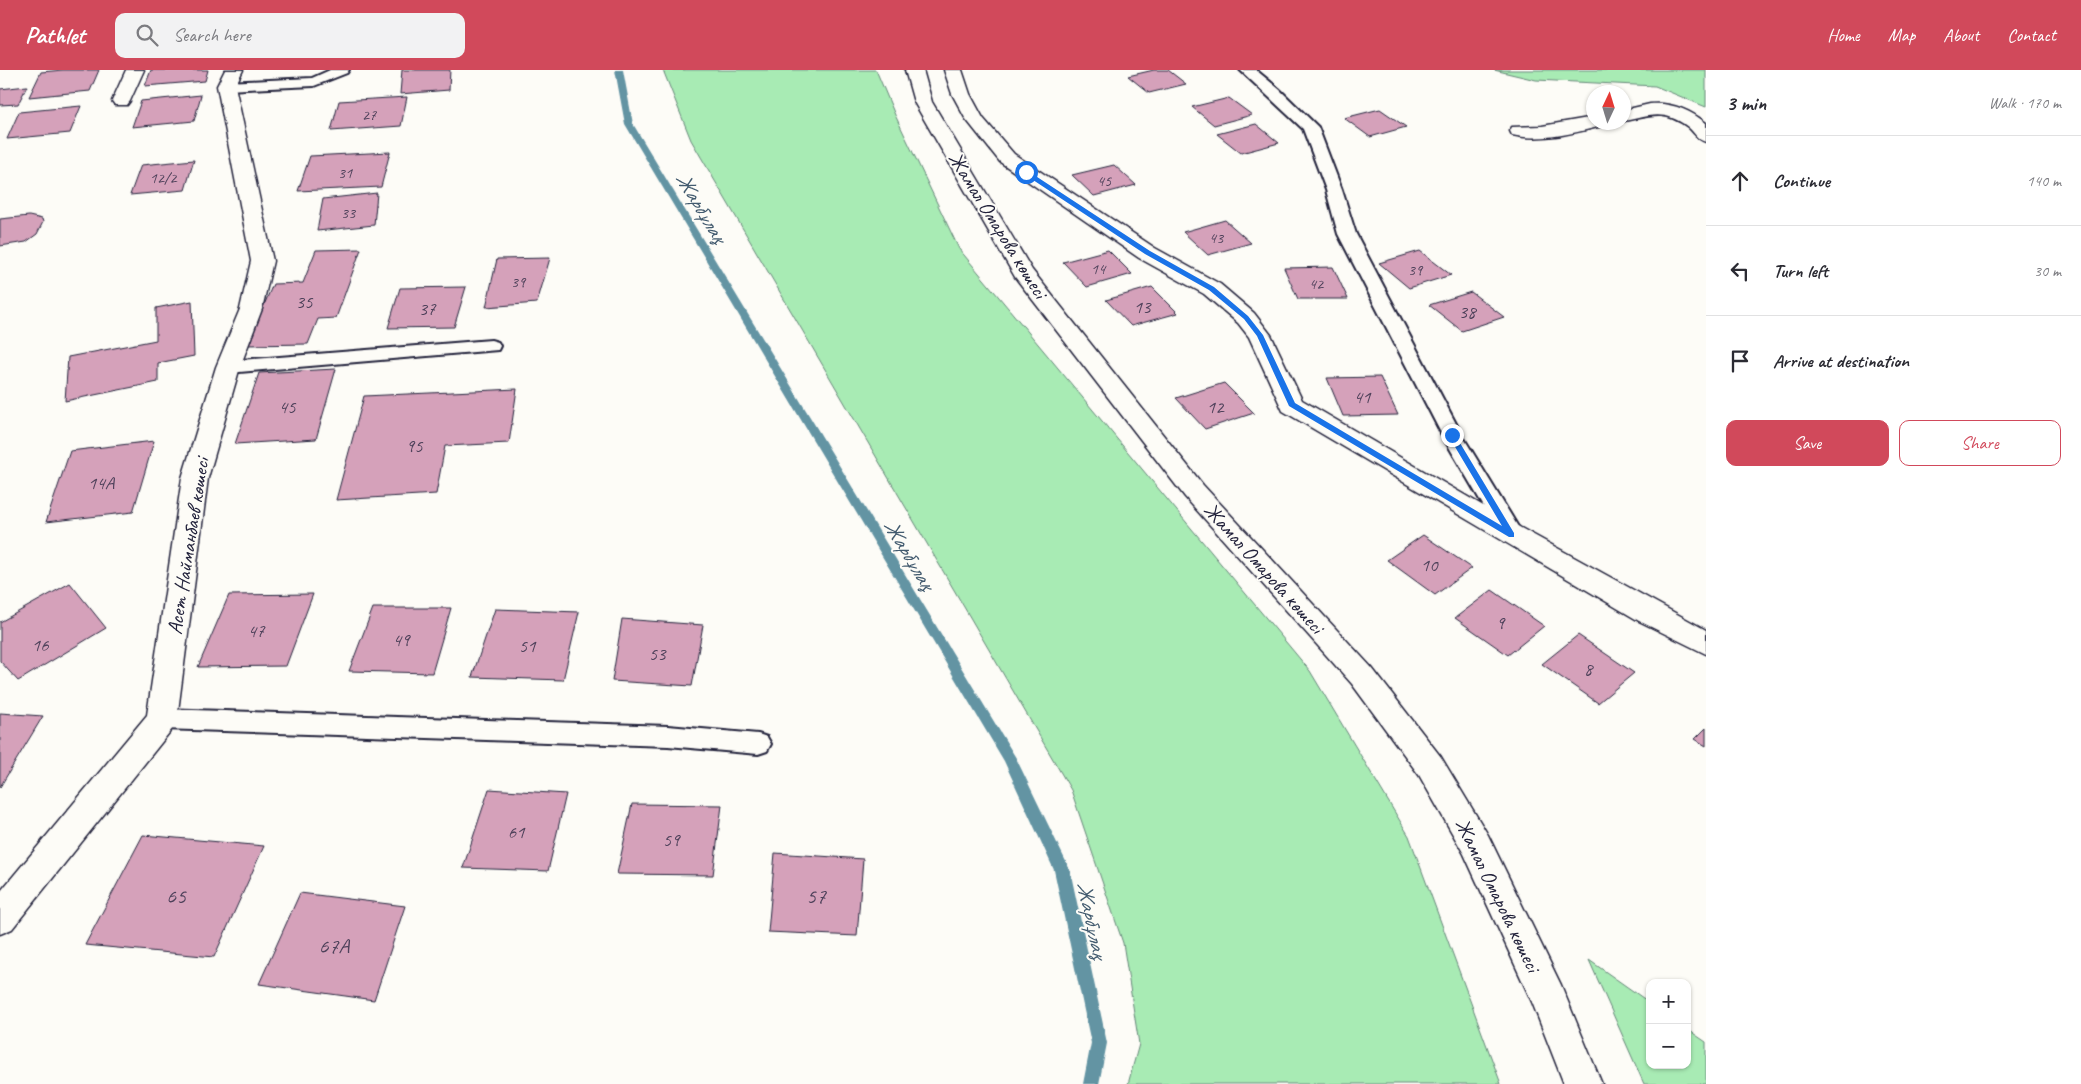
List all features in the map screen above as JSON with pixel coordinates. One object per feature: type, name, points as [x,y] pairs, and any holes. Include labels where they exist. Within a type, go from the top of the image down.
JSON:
[{"type":"street","points":[[121,101],[135,70]]},
{"type":"street","name":"Жамал Омарова көшесі","points":[[914,70],[923,102],[1022,272],[1194,491],[1362,676],[1430,766],[1476,845],[1548,997],[1583,1084]]},
{"type":"street","points":[[953,70],[955,80],[990,142],[1007,158],[1148,253],[1212,289],[1246,318],[1260,335],[1292,405],[1649,614],[1706,643]]},
{"type":"street","name":"Асет Найманбаев көшесі","points":[[162,719],[195,478],[228,367],[251,309],[262,261],[230,78]]},
{"type":"street","points":[[1631,114],[1657,108],[1676,110],[1702,128],[1706,136]]},
{"type":"street","points":[[1520,131],[1542,132],[1586,124]]},
{"type":"street","points":[[0,918],[162,719]]},
{"type":"lane","points":[[230,78],[314,82],[342,70]]},
{"type":"lane","points":[[1247,70],[1274,92],[1310,127],[1334,190],[1347,234],[1452,435],[1512,535]]},
{"type":"lane","points":[[228,367],[491,346]]},
{"type":"lane","points":[[162,719],[668,736],[758,744]]},
{"type":"green space","points":[[663,70],[876,70],[895,115],[959,249],[1310,671],[1409,836],[1501,1084],[1128,1084],[1139,1044],[1123,943],[1071,790],[691,140]]},
{"type":"green space","points":[[1494,70],[1706,70],[1706,107],[1655,86],[1536,80]]},
{"type":"green space","points":[[1589,960],[1646,1000],[1646,1069],[1691,1069],[1691,1032],[1706,1042],[1706,1084],[1644,1084]]},
{"type":"building","points":[[99,70],[90,91],[29,97],[41,72]]},
{"type":"building","points":[[151,70],[208,70],[205,81],[145,86]]},
{"type":"building","points":[[402,70],[450,70],[449,90],[400,94]]},
{"type":"building","points":[[1154,70],[1168,70],[1186,84],[1149,93],[1128,76]]},
{"type":"building","points":[[27,86],[18,104],[0,105],[0,89]]},
{"type":"building","points":[[201,95],[194,121],[132,127],[141,101]]},
{"type":"building","points":[[407,97],[401,126],[331,131],[339,101]]},
{"type":"building","points":[[1229,98],[1252,115],[1214,125],[1192,107]]},
{"type":"building","points":[[81,106],[70,133],[7,139],[19,112]]},
{"type":"building","points":[[1380,109],[1406,127],[1370,137],[1344,118]]},
{"type":"building","points":[[1256,124],[1279,143],[1241,153],[1217,134]]},
{"type":"building","points":[[390,152],[381,187],[298,191],[310,156]]},
{"type":"building","points":[[194,160],[185,190],[130,195],[141,165]]},
{"type":"building","points":[[1114,165],[1136,185],[1094,196],[1072,175]]},
{"type":"building","points":[[377,193],[374,225],[317,231],[323,199]]},
{"type":"building","points":[[29,216],[42,219],[43,222],[37,234],[26,242],[0,246],[0,219]]},
{"type":"building","points":[[1225,220],[1251,243],[1208,255],[1183,232]]},
{"type":"building","points":[[361,249],[336,318],[318,319],[308,344],[247,345],[273,284],[303,283],[316,250]]},
{"type":"building","points":[[1108,250],[1132,274],[1087,287],[1063,262]]},
{"type":"building","points":[[1420,251],[1451,275],[1409,288],[1379,263]]},
{"type":"building","points":[[550,258],[537,303],[486,307],[497,259]]},
{"type":"building","points":[[1333,267],[1348,299],[1298,299],[1284,268]]},
{"type":"building","points":[[466,287],[454,327],[388,328],[400,288]]},
{"type":"building","points":[[1152,287],[1178,313],[1131,326],[1106,300]]},
{"type":"building","points":[[1471,292],[1504,317],[1462,331],[1429,305]]},
{"type":"building","points":[[192,301],[194,356],[158,363],[158,382],[65,401],[68,357],[156,340],[156,308]]},
{"type":"building","points":[[336,369],[316,439],[235,444],[259,373]]},
{"type":"building","points":[[1380,377],[1398,415],[1343,416],[1327,378]]},
{"type":"building","points":[[1224,383],[1254,413],[1205,429],[1176,398]]},
{"type":"building","points":[[517,389],[509,443],[445,446],[436,494],[336,500],[364,396]]},
{"type":"building","points":[[154,441],[133,512],[46,522],[70,451]]},
{"type":"building","points":[[1423,535],[1472,568],[1435,595],[1387,560]]},
{"type":"building","points":[[70,583],[106,628],[18,681],[0,661],[0,622]]},
{"type":"building","points":[[1492,590],[1544,626],[1508,655],[1455,618]]},
{"type":"building","points":[[313,594],[286,666],[198,667],[229,595]]},
{"type":"building","points":[[373,608],[451,608],[432,673],[349,671]]},
{"type":"building","points":[[495,609],[579,612],[563,680],[472,677]]},
{"type":"building","points":[[622,619],[703,625],[692,686],[612,681]]},
{"type":"building","points":[[1578,635],[1634,673],[1598,703],[1542,664]]},
{"type":"building","points":[[0,713],[43,716],[0,787]]},
{"type":"building","points":[[1706,728],[1706,746],[1695,739]]},
{"type":"building","points":[[489,789],[566,794],[548,871],[463,868]]},
{"type":"building","points":[[632,804],[722,805],[713,875],[617,874]]},
{"type":"building","points":[[143,835],[264,846],[214,957],[85,945]]},
{"type":"building","points":[[775,853],[863,859],[857,936],[768,932]]},
{"type":"building","points":[[300,893],[405,906],[374,1000],[259,984]]},
{"type":"waterway","name":"Жарбұлақ","points":[[619,70],[629,124],[1009,758],[1062,870],[1099,1043],[1091,1084]]},
{"type":"route","points":[[1026,172],[1148,253],[1212,289],[1246,318],[1260,335],[1292,405],[1512,535],[1452,435]]}]
